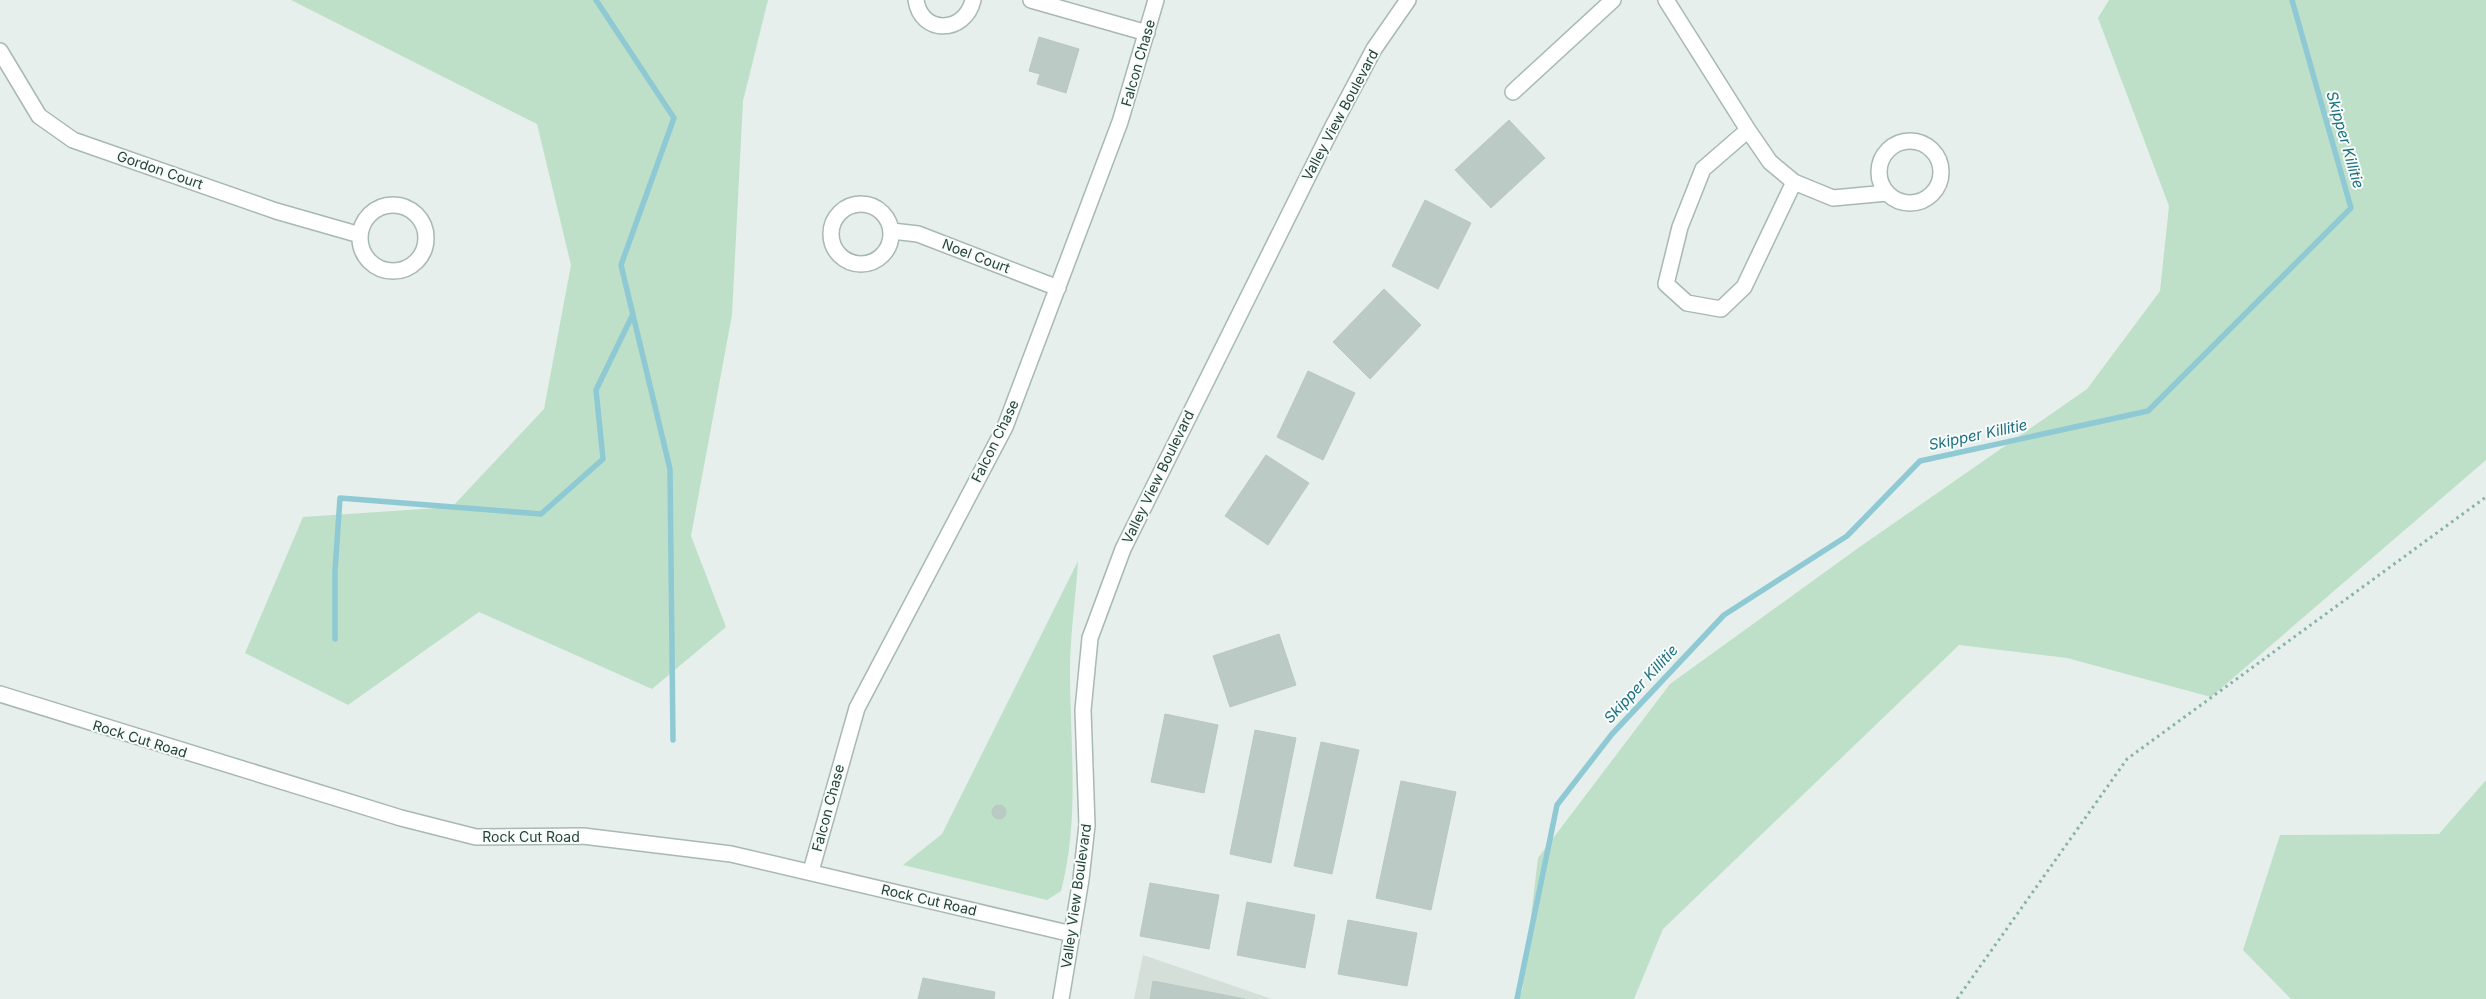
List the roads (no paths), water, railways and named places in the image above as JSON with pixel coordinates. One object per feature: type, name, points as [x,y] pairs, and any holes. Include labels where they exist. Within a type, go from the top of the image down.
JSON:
[{"type":"street","points":[[916,0],[921,15],[929,22],[938,26],[948,26],[966,17],[973,0]]},
{"type":"street","points":[[1031,0],[1147,33]]},
{"type":"street","name":"Falcon Chase","points":[[811,871],[857,708],[1005,427],[1120,122],[1156,0]]},
{"type":"street","name":"Valley View Boulevard","points":[[1061,999],[1087,825],[1083,710],[1090,638],[1123,549],[1328,137],[1374,49],[1408,0]]},
{"type":"street","points":[[1513,92],[1612,0]]},
{"type":"street","points":[[1666,0],[1770,162],[1794,182],[1833,198],[1887,193],[1904,203],[1923,200],[1931,195],[1940,178],[1938,159],[1932,151],[1915,142],[1906,142],[1888,150],[1880,166],[1879,176],[1887,193]]},
{"type":"street","name":"Gordon Court","points":[[0,51],[40,116],[74,140],[276,211],[360,235]]},
{"type":"street","points":[[1748,130],[1703,169],[1680,227],[1666,284],[1687,303],[1721,309],[1744,286],[1794,182]]},
{"type":"street","points":[[396,204],[406,207],[419,217],[426,231],[426,242],[423,252],[416,262],[406,268],[395,271],[384,270],[374,265],[365,257],[360,235],[368,216],[376,209],[396,204]]},
{"type":"street","points":[[854,204],[864,204],[879,209],[889,221],[892,231],[891,241],[881,257],[864,264],[854,264],[838,254],[831,236],[832,225],[837,216],[854,204]]},
{"type":"street","name":"Noel Court","points":[[892,231],[918,234],[1058,288]]},
{"type":"street","name":"Rock Cut Road","points":[[0,694],[401,818],[476,837],[583,836],[731,854],[811,871],[1072,934]]},
{"type":"waterway","points":[[596,0],[674,118],[621,265],[670,469],[673,740]]},
{"type":"waterway","name":"Skipper Killitie","points":[[1517,999],[1557,805],[1612,734],[1724,615],[1847,536],[1920,461],[2148,411],[2351,208],[2292,0]]},
{"type":"waterway","points":[[335,639],[335,571],[340,498],[541,514],[603,459],[596,390],[633,314]]}]
